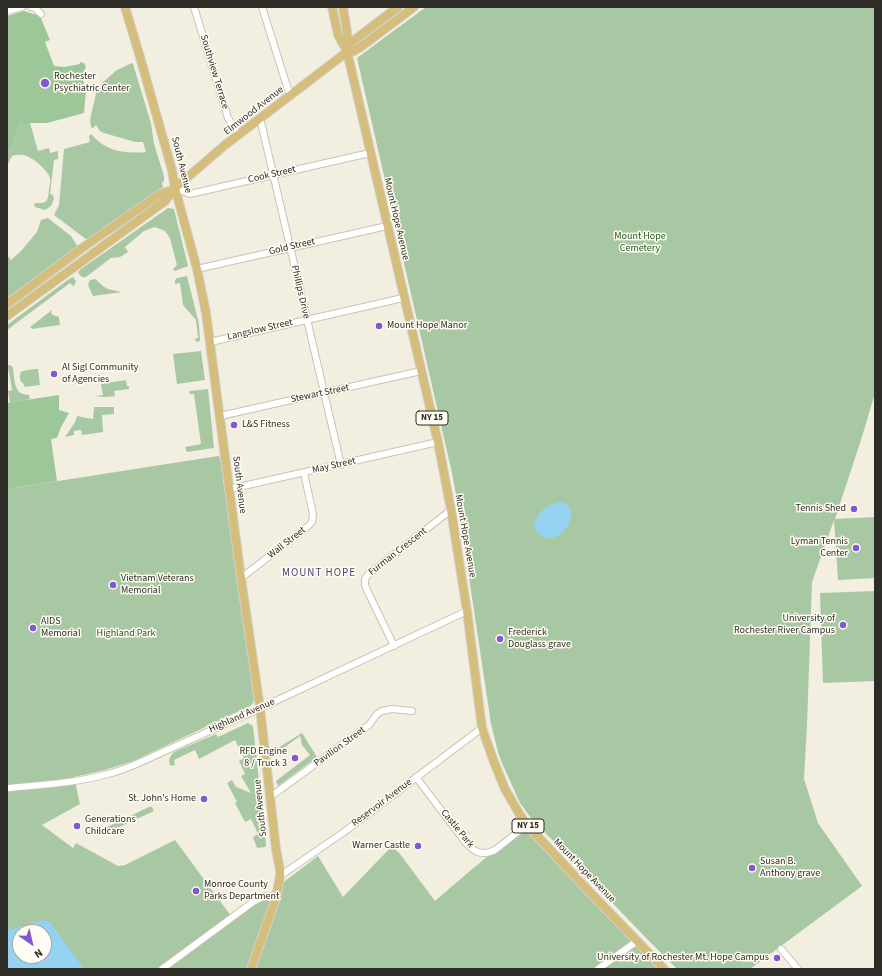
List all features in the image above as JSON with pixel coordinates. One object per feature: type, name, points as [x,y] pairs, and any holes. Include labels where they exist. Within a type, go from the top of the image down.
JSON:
[{"type":"main road","name":"South Avenue","points":[[125,7],[163,136],[206,313],[241,578],[260,708],[280,876],[276,898],[251,969]]},
{"type":"main road","name":"Mount Hope Avenue","points":[[332,7],[338,35],[347,52],[403,298],[438,442],[452,510],[482,728],[505,789],[527,825],[664,969]]},
{"type":"main road","name":"Mount Hope Avenue","points":[[342,7],[348,35],[347,52]]},
{"type":"main road","name":"Elmwood Avenue","points":[[347,52],[353,41],[398,7]]},
{"type":"main road","name":"Elmwood Avenue","points":[[7,316],[165,201],[175,188],[225,145],[260,118],[347,52],[354,51],[362,46],[414,7]]},
{"type":"main road","name":"Elmwood Avenue","points":[[7,304],[85,246],[160,194],[175,188]]},
{"type":"street","points":[[7,12],[22,7]]},
{"type":"street","points":[[31,7],[35,8],[41,14]]},
{"type":"street","name":"Southview Terrace","points":[[194,7],[228,118],[239,135]]},
{"type":"street","points":[[262,7],[290,96]]},
{"type":"street","name":"Phillips Drive","points":[[260,118],[341,465]]},
{"type":"street","name":"Cook Street","points":[[175,188],[190,194],[370,153]]},
{"type":"street","name":"Gold Street","points":[[196,269],[387,226]]},
{"type":"street","name":"Langslow Street","points":[[210,342],[403,298]]},
{"type":"street","name":"Stewart Street","points":[[220,416],[421,371]]},
{"type":"street","name":"May Street","points":[[230,490],[438,442]]},
{"type":"street","name":"Wall Street","points":[[241,578],[312,522],[313,514],[304,473]]},
{"type":"street","name":"Furman Crescent","points":[[394,646],[366,588],[365,579],[370,573],[452,510]]},
{"type":"street","name":"Highland Avenue","points":[[7,788],[75,781],[108,774],[143,761],[467,611]]},
{"type":"street","name":"Pavilion Street","points":[[270,797],[369,725],[377,714],[387,710],[412,710]]},
{"type":"street","name":"Reservoir Avenue","points":[[280,876],[344,832],[482,728]]},
{"type":"street","name":"Castle Park","points":[[416,777],[466,843],[475,851],[485,854],[495,850],[527,825]]},
{"type":"street","points":[[162,969],[253,902],[264,896],[276,898]]},
{"type":"street","points":[[598,969],[637,942]]},
{"type":"street","points":[[781,949],[798,969]]},
{"type":"green space","name":"Mount Hope Cemetery","points":[[426,7],[875,7],[875,393],[835,519],[875,517],[875,578],[838,580],[834,520],[812,582],[804,779],[818,823],[862,886],[750,969],[677,969],[531,818],[520,803],[498,752],[491,724],[452,473],[357,58]]},
{"type":"green space","name":"Rochester Psychiatric Center","points":[[24,11],[40,16],[50,40],[45,42],[54,66],[64,67],[80,64],[80,62],[84,63],[86,67],[82,76],[86,91],[84,113],[47,123],[21,123],[10,151],[7,149],[7,16]]},
{"type":"green space","points":[[132,63],[151,123],[154,144],[164,176],[164,181],[162,183],[163,187],[87,240],[54,215],[59,205],[64,149],[90,142],[89,136],[91,134],[96,140],[109,148],[123,152],[146,152],[143,142],[135,142],[104,133],[100,131],[96,125],[93,128],[91,127],[90,120],[97,89],[117,70]]},
{"type":"green space","points":[[21,123],[30,123],[38,151],[49,148],[50,153],[58,151],[58,159],[54,160],[50,194],[53,195],[54,199],[51,206],[45,210],[35,207],[34,204],[46,202],[48,198],[50,180],[46,171],[34,160],[22,155],[12,156],[7,166],[7,149],[10,151]]},
{"type":"green space","points":[[168,208],[174,209],[188,266],[175,271],[173,269],[177,265],[170,238],[165,231],[155,227],[144,231],[125,247],[128,252],[120,257],[111,258],[86,277],[82,277],[80,275],[78,272],[81,269]]},
{"type":"green space","points":[[48,218],[71,236],[78,247],[7,298],[7,255],[11,260],[21,251],[37,232],[41,220]]},
{"type":"green space","points":[[187,276],[199,324],[200,341],[197,342],[194,339],[198,338],[196,320],[183,305],[180,283],[175,284],[175,280],[177,278]]},
{"type":"green space","points":[[73,277],[76,281],[74,286],[70,283],[7,330],[7,325]]},
{"type":"green space","points":[[95,279],[107,288],[122,292],[93,296],[88,285],[90,280]]},
{"type":"green space","points":[[52,310],[51,313],[53,315],[59,317],[60,325],[32,329],[30,327]]},
{"type":"green space","points":[[201,351],[205,380],[177,384],[173,354]]},
{"type":"green space","points":[[8,365],[12,366],[13,368],[17,390],[29,395],[30,399],[10,403],[8,391],[12,390]]},
{"type":"green space","points":[[38,369],[40,385],[25,387],[21,382],[21,372]]},
{"type":"green space","points":[[126,380],[129,389],[114,391],[115,396],[94,396],[103,395],[101,384]]},
{"type":"green space","points":[[208,389],[214,448],[187,452],[185,447],[201,444],[194,394],[190,394],[189,392]]},
{"type":"green space","points":[[59,395],[59,410],[69,413],[57,438],[51,439],[57,481],[7,489],[7,403]]},
{"type":"green space","points":[[94,407],[114,407],[114,414],[102,415],[103,432],[82,435],[81,430],[74,431],[74,435],[65,437],[75,422],[77,416],[93,419]]},
{"type":"green space","name":"Highland Park","points":[[218,456],[220,457],[254,699],[253,703],[250,706],[133,761],[105,770],[74,777],[80,804],[42,825],[73,848],[76,843],[118,866],[125,865],[175,840],[234,920],[318,856],[343,897],[392,846],[400,854],[435,901],[496,850],[518,834],[526,831],[657,968],[655,969],[7,969],[7,489]]},
{"type":"green space","points":[[875,591],[875,681],[823,683],[820,593]]},
{"type":"green space","points":[[248,723],[253,726],[266,844],[265,847],[257,848],[253,837],[258,834],[251,819],[245,822],[227,783],[232,780],[236,787],[251,793],[241,776],[245,774],[239,761],[244,758],[235,740],[199,759],[195,750],[174,760],[175,765],[173,766],[170,765],[169,761],[174,752],[216,734],[218,737]]},
{"type":"green space","points":[[302,733],[317,757],[278,786],[276,781],[310,755],[302,745],[300,736],[274,755],[274,757],[273,751]]},
{"type":"green space","points":[[151,806],[154,811],[102,835],[94,830],[96,826],[103,829]]},
{"type":"water","points":[[558,502],[565,503],[569,508],[571,511],[571,519],[560,534],[553,538],[544,537],[536,531],[534,525],[536,519],[545,508]]},
{"type":"water","points":[[42,920],[50,922],[51,924],[29,924]]},
{"type":"water","points":[[52,925],[84,969],[7,969],[7,931],[12,929],[12,964],[52,964]]},
{"type":"place","name":"Rochester Psychiatric Center","points":[[45,83]]},
{"type":"place","name":"Mount Hope Manor","points":[[379,326]]},
{"type":"place","name":"Al Sigl Community of Agencies","points":[[54,374]]},
{"type":"place","name":"L&S Fitness","points":[[234,425]]},
{"type":"place","name":"Tennis Shed","points":[[854,509]]},
{"type":"place","name":"Lyman Tennis Center","points":[[856,548]]},
{"type":"place","name":"Vietnam Veterans Memorial","points":[[113,585]]},
{"type":"place","name":"University of Rochester River Campus","points":[[843,625]]},
{"type":"place","name":"AIDS Memorial","points":[[33,628]]},
{"type":"place","name":"Frederick Douglass grave","points":[[500,639]]},
{"type":"place","name":"RFD Engine 8 / Truck 3","points":[[295,758]]},
{"type":"place","name":"St. John's Home","points":[[204,799]]},
{"type":"place","name":"Generations Childcare","points":[[77,826]]},
{"type":"place","name":"Warner Castle","points":[[418,846]]},
{"type":"place","name":"Susan B. Anthony grave","points":[[752,868]]},
{"type":"place","name":"Monroe County Parks Department","points":[[196,891]]},
{"type":"place","name":"University of Rochester Mt. Hope Campus","points":[[777,958]]},
{"type":"district","name":"MOUNT HOPE","points":[[319,574]]}]
